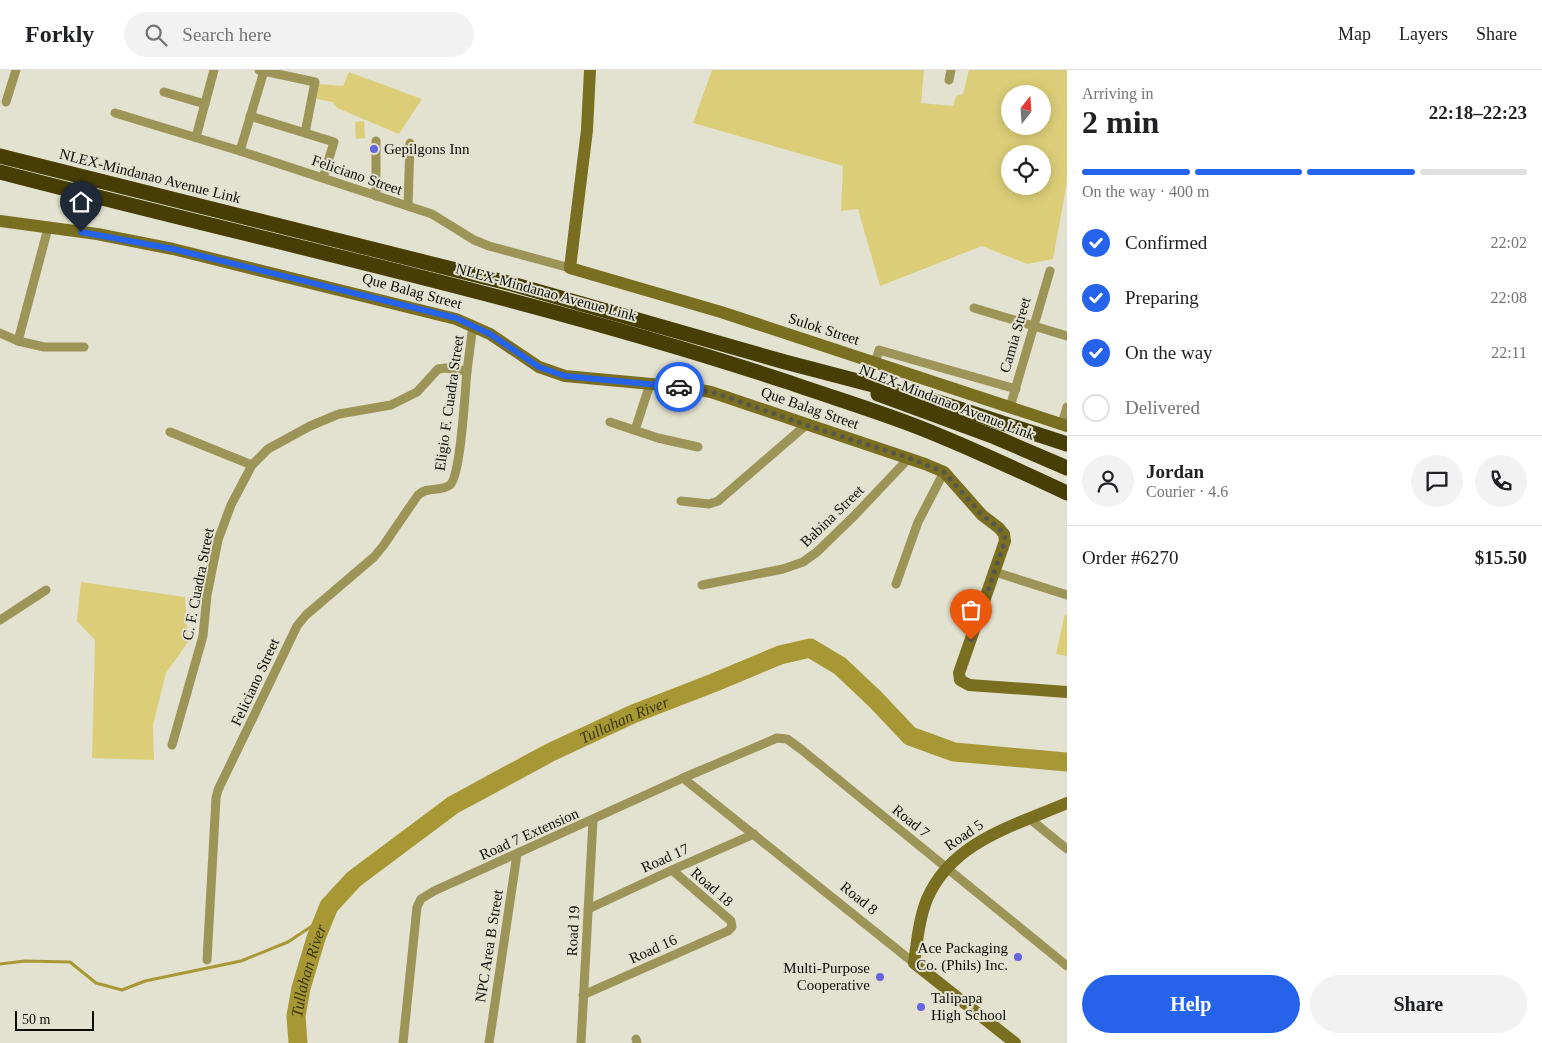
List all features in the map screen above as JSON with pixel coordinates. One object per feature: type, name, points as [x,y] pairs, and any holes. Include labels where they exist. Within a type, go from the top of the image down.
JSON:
[{"type":"highway","name":"NLEX-Mindanao Avenue Link","points":[[0,156],[512,284],[785,362],[938,402],[1067,444]]},
{"type":"highway","name":"NLEX-Mindanao Avenue Link","points":[[0,172],[507,298],[735,364],[916,426],[1067,493]]},
{"type":"highway","name":"NLEX-Mindanao Avenue Link","points":[[785,362],[950,420],[1067,468]]},
{"type":"street","points":[[6,102],[16,70]]},
{"type":"street","points":[[196,137],[213,72],[202,70]]},
{"type":"street","points":[[570,268],[587,130],[590,70]]},
{"type":"street","points":[[949,80],[951,70]]},
{"type":"street","points":[[240,150],[261,71],[315,82],[305,133]]},
{"type":"street","points":[[164,92],[205,104]]},
{"type":"street","name":"Feliciano Street","points":[[115,113],[240,150],[432,214],[481,243],[570,268]]},
{"type":"street","points":[[250,116],[334,142],[323,178]]},
{"type":"street","points":[[376,141],[376,196]]},
{"type":"street","points":[[408,206],[410,143]]},
{"type":"street","name":"Que Balag Street","points":[[0,222],[97,234],[173,249],[456,318],[490,334],[539,367],[565,376],[684,387],[711,392],[909,458],[944,472]]},
{"type":"street","points":[[18,341],[48,228]]},
{"type":"street","name":"Sulok Street","points":[[570,268],[721,312],[1064,425]]},
{"type":"street","name":"Camia Street","points":[[1010,407],[1050,271]]},
{"type":"street","points":[[974,308],[1067,336]]},
{"type":"street","name":"Eligio F. Cuadra Street","points":[[450,484],[454,478],[460,447],[473,325]]},
{"type":"street","points":[[0,333],[18,341],[44,347],[84,347]]},
{"type":"street","points":[[875,363],[879,350],[1016,389]]},
{"type":"street","name":"C. F. Cuadra Street","points":[[172,745],[203,636],[207,595],[221,532],[231,505],[252,465],[268,449],[310,426],[339,414],[391,405],[417,392],[438,369],[467,371]]},
{"type":"street","points":[[635,430],[650,384]]},
{"type":"street","points":[[1064,425],[1067,407]]},
{"type":"street","points":[[610,422],[698,447]]},
{"type":"street","points":[[681,502],[710,504],[718,500],[806,425]]},
{"type":"street","points":[[170,432],[252,465]]},
{"type":"street","name":"Babina Street","points":[[702,585],[783,569],[803,562],[855,515],[909,458]]},
{"type":"street","points":[[896,584],[918,522],[944,472],[982,515],[999,528],[1004,534],[1005,541],[959,674],[960,680],[969,685],[1067,692]]},
{"type":"street","name":"Feliciano Street","points":[[207,960],[216,798],[297,626],[306,615],[384,546],[418,494],[423,490],[442,488],[450,484]]},
{"type":"street","points":[[995,572],[1067,595]]},
{"type":"street","points":[[0,620],[46,590]]},
{"type":"street","name":"Road 7 Extension","points":[[403,1043],[417,907],[421,899],[434,891],[683,778],[777,738],[782,738]]},
{"type":"street","name":"Road 7","points":[[782,738],[787,739],[802,750],[1067,966]]},
{"type":"street","name":"Road 8","points":[[683,778],[1015,1043]]},
{"type":"street","name":"Road 5","points":[[914,963],[921,920],[927,900],[946,868],[961,854],[985,838],[1067,803]]},
{"type":"street","points":[[1030,819],[1067,849]]},
{"type":"street","name":"Road 19","points":[[581,1043],[593,820]]},
{"type":"street","name":"Road 17","points":[[588,909],[754,834]]},
{"type":"street","name":"NPC Area B Street","points":[[489,1043],[517,854]]},
{"type":"street","name":"Road 18","points":[[672,870],[731,922],[732,927]]},
{"type":"street","name":"Road 16","points":[[584,995],[728,931],[732,927]]},
{"type":"shaded area","points":[[712,70],[924,70],[921,103],[953,106],[956,96],[963,94],[969,70],[1067,70],[1067,182],[1053,259],[1027,264],[982,246],[880,286],[858,209],[841,211],[843,166],[693,123]]},
{"type":"shaded area","points":[[349,72],[422,99],[399,134],[337,108],[333,102],[317,99],[318,84],[343,86]]},
{"type":"shaded area","points":[[364,121],[365,138],[356,139],[355,122]]},
{"type":"shaded area","points":[[81,582],[185,597],[188,642],[166,673],[153,725],[154,760],[92,758],[95,640],[77,621]]},
{"type":"shaded area","points":[[1065,614],[1067,614],[1067,656],[1056,654]]},
{"type":"waterway","name":"Tullahan River","points":[[298,1043],[296,1016],[301,988],[316,938],[329,906],[354,879],[453,805],[551,752],[633,714],[780,655],[810,648],[840,666],[910,736],[954,752],[1067,762]]},
{"type":"waterway","points":[[0,964],[25,961],[70,962],[96,983],[122,990],[145,981],[241,961],[288,942],[324,918]]},
{"type":"way so far","points":[[679,387],[711,392],[727,397],[909,458],[944,472],[982,515],[1004,534],[1005,541],[971,640]]},
{"type":"place","name":"Gepilgons Inn","points":[[374,149]]},
{"type":"place","name":"Ace Packaging Co. (Phils) Inc.","points":[[1018,957]]},
{"type":"place","name":"Multi-Purpose Cooperative","points":[[880,977]]},
{"type":"place","name":"Talipapa High School","points":[[921,1007]]},
{"type":"route","points":[[81,232],[173,249],[456,318],[490,334],[539,367],[565,376],[679,387]]}]
